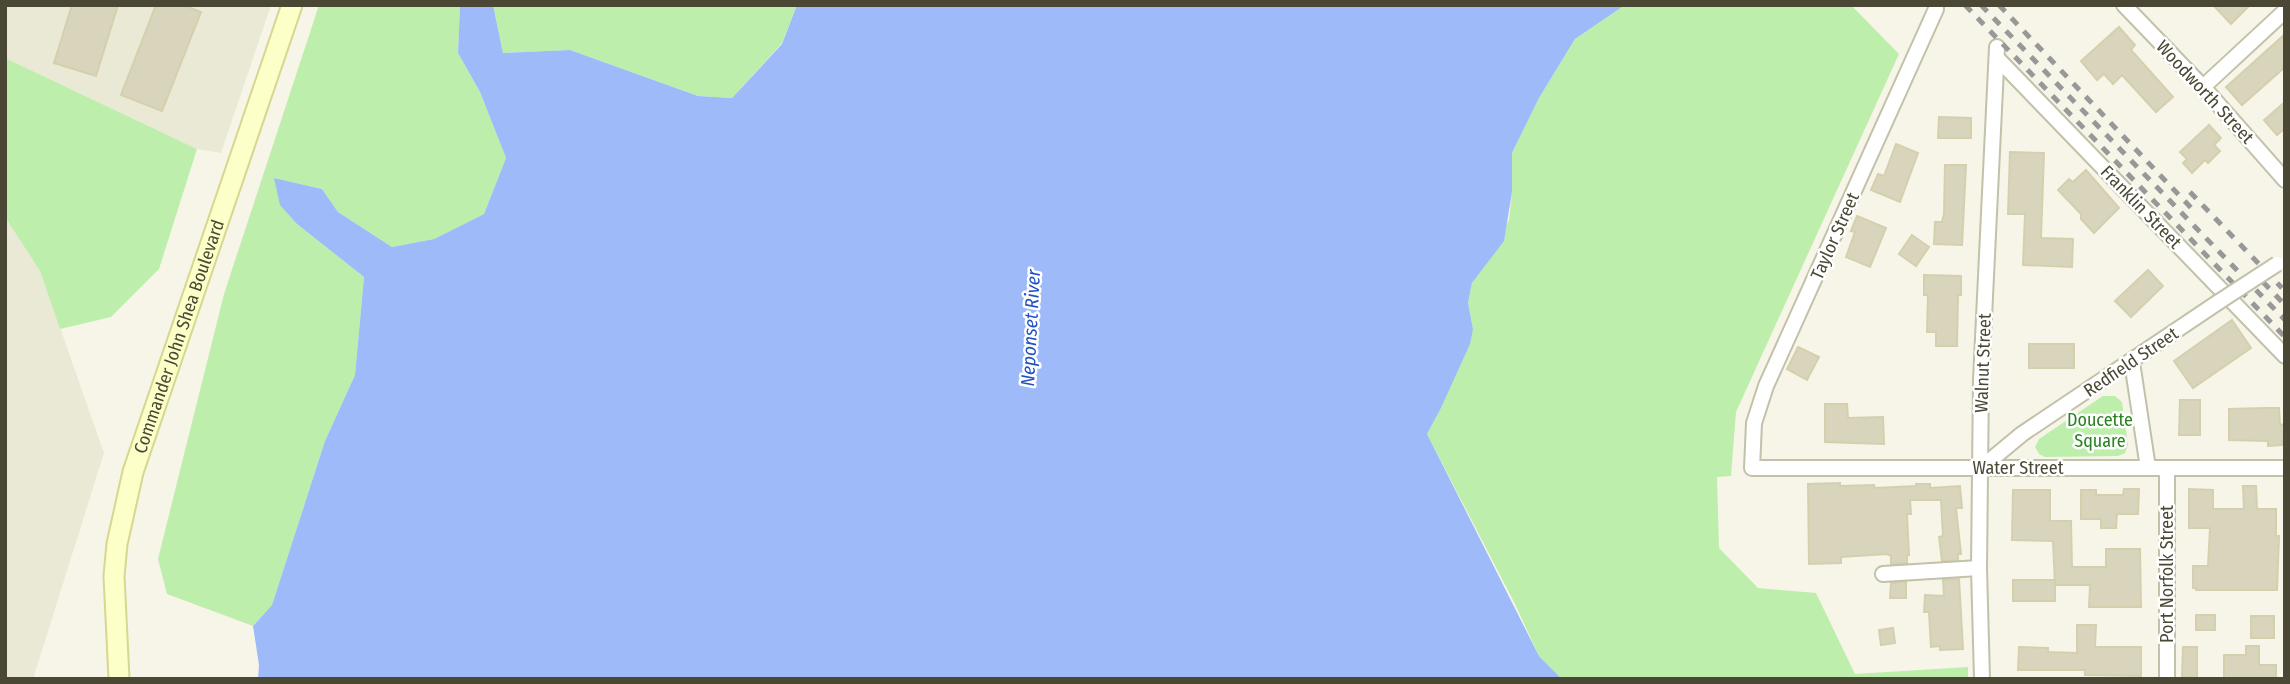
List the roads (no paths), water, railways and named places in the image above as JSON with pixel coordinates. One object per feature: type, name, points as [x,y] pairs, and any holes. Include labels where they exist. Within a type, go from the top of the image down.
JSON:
[{"type":"street","name":"Commander John Shea Boulevard","points":[[119,679],[114,576],[117,544],[133,471],[292,5]]},
{"type":"street","name":"Woodworth Street","points":[[2124,5],[2285,180]]},
{"type":"street","name":"Taylor Street","points":[[1752,468],[1754,424],[1766,386],[1936,9]]},
{"type":"street","points":[[2203,88],[2285,11]]},
{"type":"street","name":"Franklin Street","points":[[1997,52],[2285,356]]},
{"type":"street","name":"Walnut Street","points":[[1982,679],[1979,568],[1981,380],[1997,52]]},
{"type":"street","name":"Redfield Street","points":[[1981,468],[2022,435],[2281,261]]},
{"type":"street","points":[[2132,362],[2148,468]]},
{"type":"street","name":"Water Street","points":[[1752,468],[2285,468]]},
{"type":"street","name":"Port Norfolk Street","points":[[2167,468],[2167,679]]},
{"type":"street","points":[[1883,574],[1979,568]]},
{"type":"water","name":"Neponset River","points":[[460,5],[493,5],[503,53],[570,50],[698,96],[732,98],[782,44],[797,5],[1625,5],[1575,39],[1539,98],[1512,153],[1512,192],[1504,241],[1472,283],[1468,303],[1473,329],[1470,344],[1427,434],[1539,656],[1562,679],[258,679],[259,665],[253,626],[272,605],[325,441],[355,375],[364,277],[297,224],[280,205],[274,178],[322,189],[338,212],[392,247],[434,239],[484,214],[506,158],[480,92],[458,53]]},
{"type":"railway","points":[[1965,5],[2285,337]]},
{"type":"railway","points":[[1981,5],[2285,320]]},
{"type":"railway","points":[[1999,5],[2195,212]]},
{"type":"railway","points":[[2190,192],[2282,288]]},
{"type":"railway","points":[[2263,282],[2285,305]]},
{"type":"park label","name":"Doucette Square","points":[[2100,430]]}]
